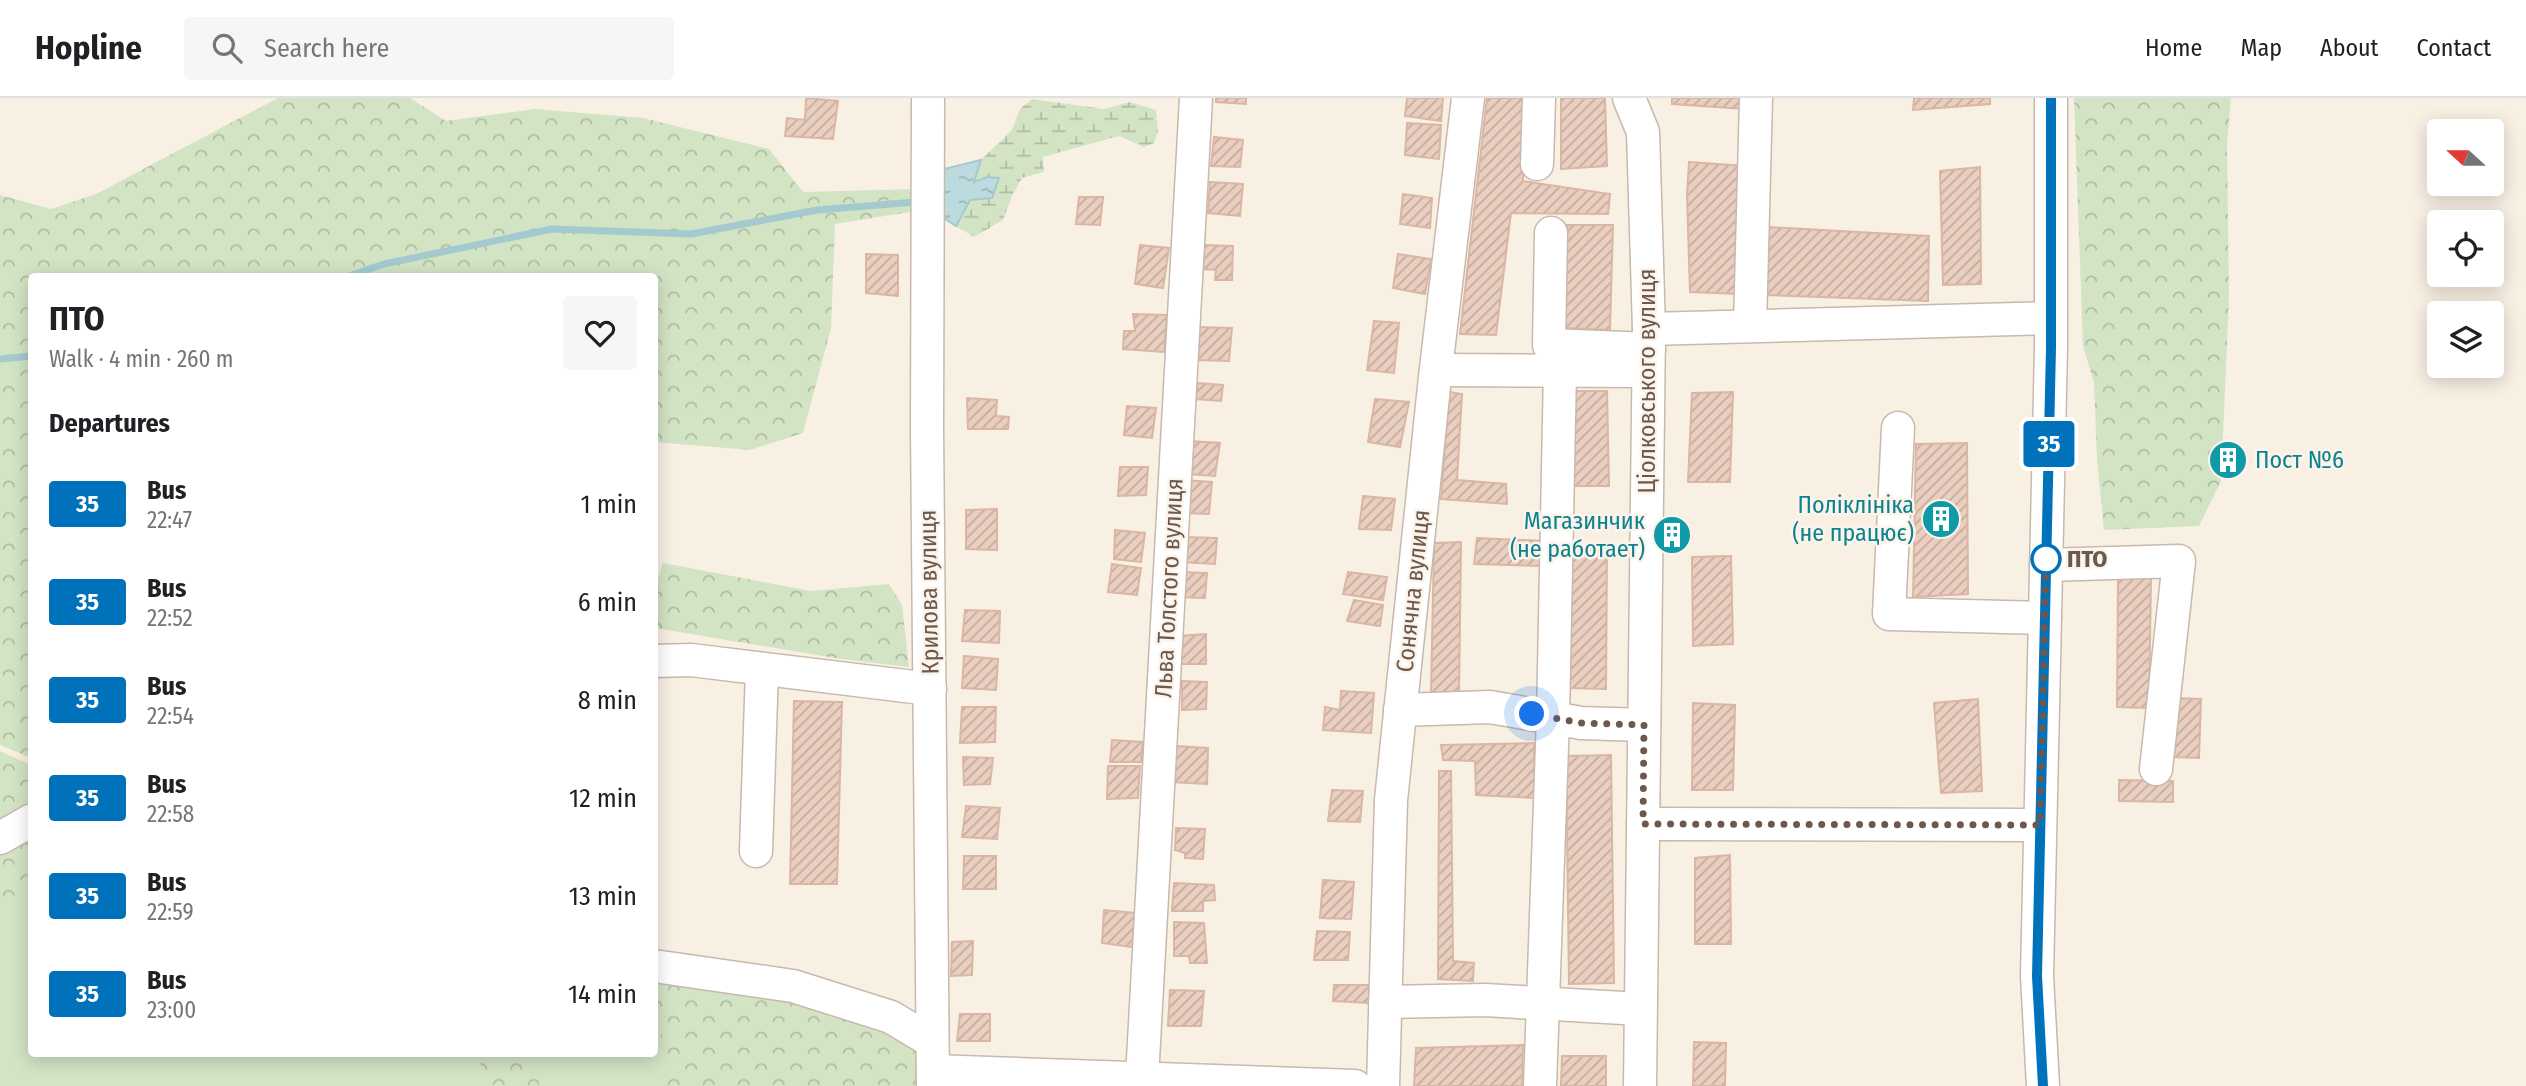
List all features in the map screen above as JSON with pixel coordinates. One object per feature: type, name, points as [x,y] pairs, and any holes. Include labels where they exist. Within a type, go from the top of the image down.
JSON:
[{"type":"street","name":"Крилова вулиця","points":[[928,98],[927,428],[932,1066]]},
{"type":"street","name":"Льва Толстого вулиця","points":[[1142,1078],[1196,98]]},
{"type":"street","name":"Сонячна вулиця","points":[[1382,1086],[1391,800],[1436,370],[1468,98]]},
{"type":"street","points":[[1537,164],[1539,98]]},
{"type":"street","name":"Ціолковського вулиця","points":[[1629,98],[1643,132],[1649,350],[1640,1086]]},
{"type":"street","points":[[1749,326],[1756,98]]},
{"type":"street","points":[[2043,1086],[2037,976],[2051,318],[2051,98]]},
{"type":"street","points":[[1551,233],[1549,345],[1649,350]]},
{"type":"street","points":[[1436,370],[1560,370],[1749,326],[2051,318]]},
{"type":"street","points":[[1540,1086],[1553,718],[1560,370]]},
{"type":"street","points":[[1898,428],[1889,614],[2045,618]]},
{"type":"street","points":[[2046,565],[2179,561],[2156,769]]},
{"type":"street","points":[[658,661],[691,660],[930,689]]},
{"type":"street","points":[[756,850],[762,669]]},
{"type":"street","points":[[1400,710],[1490,706],[1581,723],[1644,725]]},
{"type":"street","points":[[0,838],[28,822]]},
{"type":"street","points":[[1643,824],[2040,825]]},
{"type":"street","points":[[658,967],[793,986],[891,1017],[932,1066],[1355,1086]]},
{"type":"street","points":[[1385,1002],[1485,1000],[1640,1009]]},
{"type":"green space","points":[[278,98],[410,98],[446,121],[535,109],[643,118],[769,149],[803,192],[917,189],[916,211],[835,224],[831,328],[803,433],[750,450],[658,442],[658,273],[28,273],[28,757],[0,745],[0,195],[51,209],[96,194]]},
{"type":"green space","points":[[2074,98],[2231,98],[2227,145],[2229,297],[2221,481],[2199,526],[2104,530],[2097,459],[2094,383],[2083,346]]},
{"type":"green space","points":[[1032,99],[1104,109],[1130,102],[1156,110],[1158,132],[1154,143],[1144,147],[1119,136],[1043,157],[1044,172],[1022,178],[1003,220],[974,237],[956,226],[970,200],[981,160],[1012,130],[1020,109]]},
{"type":"green space","points":[[663,563],[811,591],[889,584],[902,605],[909,667],[841,659],[658,628],[658,579]]},
{"type":"green space","points":[[0,751],[28,764],[28,1057],[658,1057],[658,980],[783,998],[893,1027],[923,1048],[924,1086],[0,1086]]},
{"type":"green space","points":[[28,897],[28,1057],[478,1057],[487,1086],[0,1086],[0,905]]},
{"type":"green space","points":[[660,1020],[663,1086],[539,1086],[538,1057],[658,1057]]},
{"type":"water","points":[[981,160],[974,182],[987,177],[999,178],[992,198],[970,200],[956,226],[942,217],[935,200],[944,169]]},
{"type":"building","points":[[806,98],[838,101],[833,139],[785,136],[787,118],[805,120]]},
{"type":"building","points":[[1216,98],[1246,98],[1246,104],[1216,102]]},
{"type":"building","points":[[1407,98],[1443,98],[1441,121],[1405,116]]},
{"type":"building","points":[[1487,98],[1526,98],[1523,181],[1610,194],[1608,214],[1511,213],[1496,335],[1460,334]]},
{"type":"building","points":[[1561,98],[1605,98],[1607,166],[1561,169]]},
{"type":"building","points":[[1672,98],[1744,98],[1745,109],[1672,104]]},
{"type":"building","points":[[1914,98],[1990,98],[1990,104],[1913,110]]},
{"type":"building","points":[[1407,123],[1441,125],[1439,159],[1405,155]]},
{"type":"building","points":[[1214,137],[1243,140],[1240,167],[1211,166]]},
{"type":"building","points":[[1689,162],[1744,166],[1740,294],[1690,292],[1687,195]]},
{"type":"building","points":[[1980,167],[1981,284],[1943,285],[1940,171]]},
{"type":"building","points":[[1210,182],[1243,184],[1240,216],[1208,213]]},
{"type":"building","points":[[1403,194],[1432,198],[1430,228],[1400,224]]},
{"type":"building","points":[[1079,197],[1103,197],[1100,225],[1076,224]]},
{"type":"building","points":[[1567,225],[1613,225],[1610,330],[1565,328]]},
{"type":"building","points":[[1768,227],[1929,236],[1928,301],[1764,295]]},
{"type":"building","points":[[1140,245],[1169,248],[1163,288],[1135,284]]},
{"type":"building","points":[[1204,245],[1233,246],[1232,280],[1215,280],[1216,270],[1202,269]]},
{"type":"building","points":[[866,254],[898,255],[898,296],[866,293]]},
{"type":"building","points":[[1398,254],[1431,259],[1425,294],[1393,288]]},
{"type":"building","points":[[1133,314],[1167,315],[1164,352],[1123,349],[1124,331],[1135,331]]},
{"type":"building","points":[[1374,321],[1399,323],[1394,373],[1367,370]]},
{"type":"building","points":[[1196,327],[1232,328],[1229,361],[1194,360]]},
{"type":"building","points":[[1198,383],[1223,385],[1221,401],[1195,399]]},
{"type":"building","points":[[1566,391],[1607,391],[1609,486],[1564,486]]},
{"type":"building","points":[[1449,392],[1462,394],[1457,480],[1506,484],[1507,504],[1441,499]]},
{"type":"building","points":[[1733,392],[1730,482],[1688,482],[1692,393]]},
{"type":"building","points":[[967,398],[997,400],[996,416],[1009,417],[1008,429],[968,429]]},
{"type":"building","points":[[1375,399],[1409,402],[1400,447],[1368,442]]},
{"type":"building","points":[[1127,406],[1156,408],[1152,438],[1124,435]]},
{"type":"building","points":[[1189,441],[1220,443],[1215,476],[1187,474]]},
{"type":"building","name":"Поліклініка (не працює)","points":[[1967,443],[1968,594],[1913,597],[1916,444]]},
{"type":"building","name":"Пост №6","points":[[2236,446],[2234,473],[2221,472],[2221,447]]},
{"type":"building","points":[[1120,467],[1148,467],[1146,495],[1118,496]]},
{"type":"building","points":[[1183,480],[1212,482],[1209,514],[1180,513]]},
{"type":"building","points":[[1363,496],[1395,499],[1391,530],[1359,529]]},
{"type":"building","points":[[997,509],[997,550],[966,549],[966,510]]},
{"type":"building","name":"Магазинчик (не работает)","points":[[1658,525],[1686,525],[1686,545],[1658,545]]},
{"type":"building","points":[[1115,530],[1145,533],[1141,562],[1114,559]]},
{"type":"building","points":[[1181,537],[1217,538],[1215,564],[1180,562]]},
{"type":"building","points":[[1477,538],[1546,541],[1541,566],[1474,564]]},
{"type":"building","points":[[1461,542],[1459,695],[1431,695],[1434,543]]},
{"type":"building","points":[[1607,548],[1606,689],[1565,688],[1565,549]]},
{"type":"building","points":[[1731,556],[1733,644],[1693,646],[1692,557]]},
{"type":"building","points":[[1112,564],[1141,568],[1137,595],[1108,592]]},
{"type":"building","points":[[1179,572],[1207,573],[1205,598],[1178,597]]},
{"type":"building","points":[[1348,572],[1387,577],[1383,600],[1343,594]]},
{"type":"building","points":[[2118,576],[2151,576],[2149,708],[2117,707]]},
{"type":"building","points":[[1354,600],[1383,605],[1380,626],[1347,621]]},
{"type":"building","points":[[965,610],[1000,611],[999,643],[962,641]]},
{"type":"building","points":[[1206,634],[1206,664],[1177,664],[1178,636]]},
{"type":"building","points":[[964,656],[998,659],[996,690],[962,688]]},
{"type":"building","points":[[1182,681],[1207,682],[1206,709],[1182,710]]},
{"type":"building","points":[[1341,691],[1374,693],[1371,733],[1323,730],[1325,707],[1340,710]]},
{"type":"building","points":[[2172,698],[2201,699],[2199,758],[2171,757]]},
{"type":"building","points":[[1978,699],[1982,791],[1941,793],[1934,703]]},
{"type":"building","points":[[794,701],[842,702],[837,884],[790,884]]},
{"type":"building","points":[[1693,703],[1735,705],[1733,790],[1692,790]]},
{"type":"building","points":[[962,707],[996,707],[995,742],[960,743]]},
{"type":"building","points":[[1112,740],[1143,742],[1141,762],[1110,762]]},
{"type":"building","points":[[1534,743],[1535,798],[1476,795],[1475,761],[1443,760],[1441,745]]},
{"type":"building","points":[[1176,746],[1208,748],[1207,784],[1172,782]]},
{"type":"building","points":[[1611,755],[1614,983],[1569,984],[1566,756]]},
{"type":"building","points":[[963,757],[993,758],[990,784],[964,785]]},
{"type":"building","points":[[1108,766],[1140,766],[1138,798],[1107,799]]},
{"type":"building","points":[[1439,771],[1451,771],[1453,961],[1474,963],[1473,981],[1438,979]]},
{"type":"building","points":[[2119,780],[2173,781],[2173,802],[2119,801]]},
{"type":"building","points":[[1332,790],[1363,791],[1360,822],[1328,821]]},
{"type":"building","points":[[966,806],[1000,808],[997,839],[962,837]]},
{"type":"building","points":[[1176,828],[1205,829],[1203,859],[1185,858],[1185,853],[1175,850]]},
{"type":"building","points":[[1730,855],[1731,944],[1695,944],[1695,858]]},
{"type":"building","points":[[964,856],[996,856],[996,889],[963,889]]},
{"type":"building","points":[[1323,880],[1354,882],[1351,919],[1320,918]]},
{"type":"building","points":[[1174,883],[1214,885],[1215,900],[1203,901],[1203,911],[1172,911]]},
{"type":"building","points":[[1104,910],[1135,913],[1132,947],[1102,943]]},
{"type":"building","points":[[1174,922],[1204,923],[1207,963],[1190,963],[1189,956],[1174,956]]},
{"type":"building","points":[[1317,931],[1350,932],[1348,960],[1314,960]]},
{"type":"building","points":[[973,941],[972,975],[951,976],[952,942]]},
{"type":"building","points":[[1334,985],[1369,985],[1369,1003],[1333,1001]]},
{"type":"building","points":[[1170,990],[1204,991],[1201,1026],[1168,1026]]},
{"type":"building","points":[[960,1014],[990,1014],[990,1041],[957,1041]]},
{"type":"building","points":[[1694,1042],[1726,1043],[1725,1086],[1693,1086]]},
{"type":"building","points":[[1523,1045],[1522,1086],[1414,1086],[1416,1048]]},
{"type":"building","points":[[1562,1056],[1606,1056],[1606,1086],[1561,1086]]},
{"type":"waterway","points":[[358,273],[384,264],[552,229],[691,234],[817,210],[916,202]]},
{"type":"waterway","points":[[0,359],[28,356]]},
{"type":"bus line","name":"35","points":[[2043,1086],[2037,976],[2051,347],[2051,98]]},
{"type":"place","name":"Пост №6","points":[[2228,460]]},
{"type":"place","name":"Поліклініка (не працює)","points":[[1941,519]]},
{"type":"place","name":"Магазинчик (не работает)","points":[[1672,535]]},
{"type":"place","name":"ПТО","points":[[2046,559]]},
{"type":"route","points":[[1532,714],[1581,723],[1644,725],[1643,824],[2040,825],[2046,559]]}]
